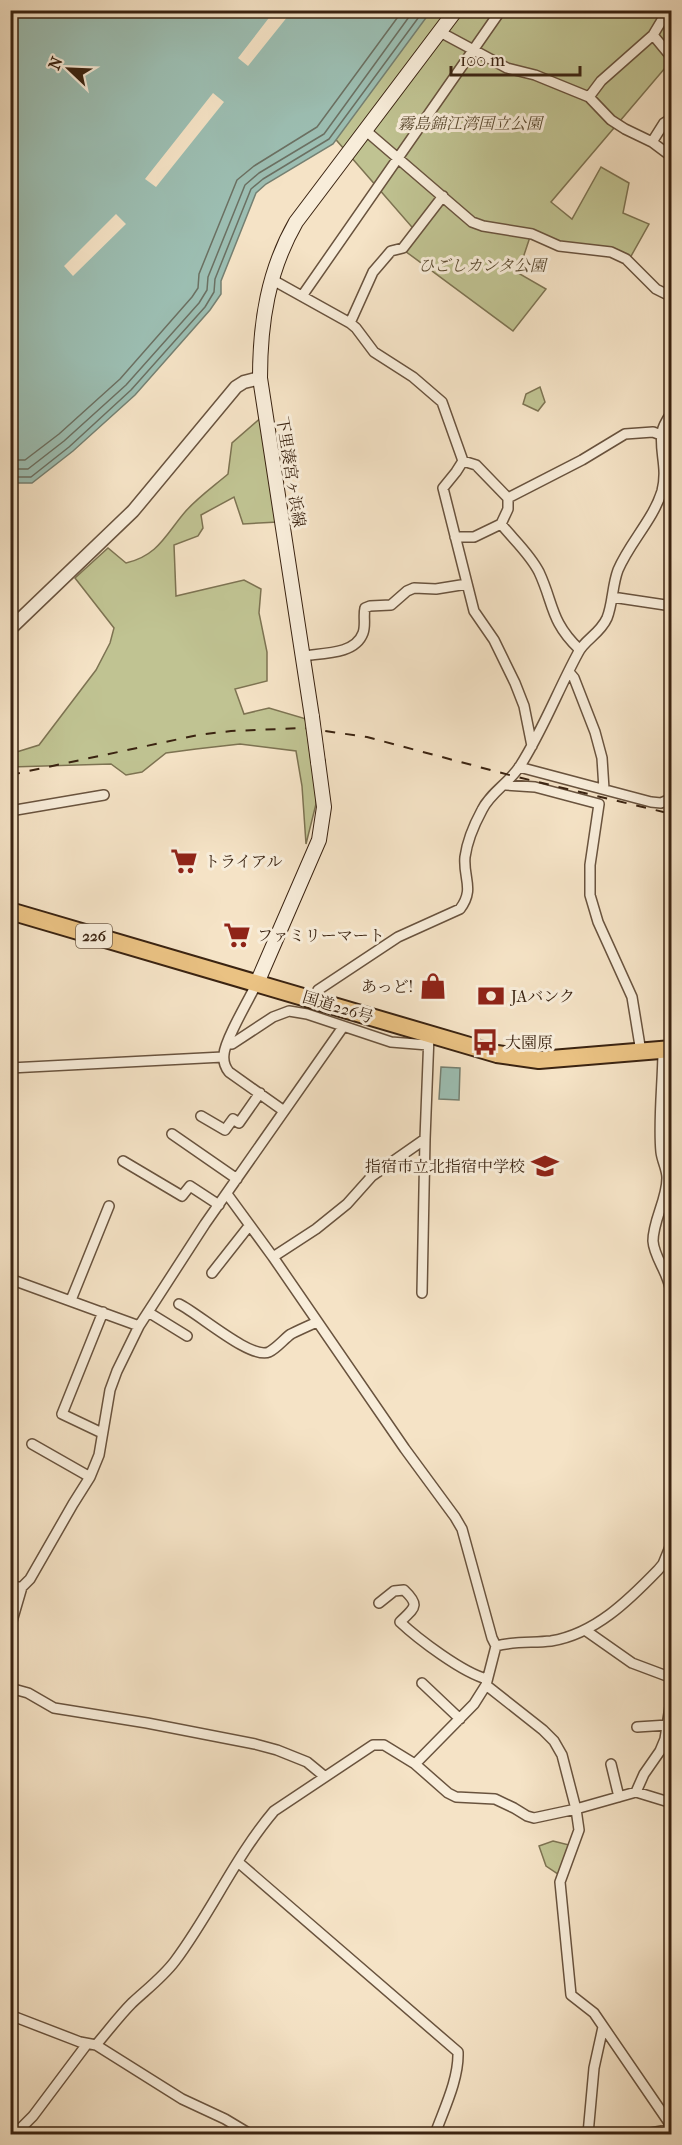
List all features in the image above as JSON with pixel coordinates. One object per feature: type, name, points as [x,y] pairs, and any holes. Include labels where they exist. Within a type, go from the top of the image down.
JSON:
[{"type":"highway","name":"国道226号","points":[[10,911],[314,1000],[429,1040],[539,1060],[667,1049]]},
{"type":"main road","name":"下里湊宮ヶ浜線","points":[[257,983],[319,840],[324,807],[260,378],[262,328],[271,279],[282,250],[297,222],[456,10]]},
{"type":"street","points":[[302,296],[501,10]]},
{"type":"street","points":[[589,97],[601,81],[653,35],[668,10]]},
{"type":"street","points":[[440,32],[507,68],[535,75],[589,97],[612,120],[652,142],[672,157]]},
{"type":"street","points":[[653,35],[672,58]]},
{"type":"street","points":[[652,142],[664,123],[672,118]]},
{"type":"street","points":[[365,130],[466,218],[483,226],[532,234],[565,247],[600,250],[619,255],[656,289],[672,297]]},
{"type":"street","points":[[350,323],[373,272],[391,251],[403,248],[443,196]]},
{"type":"street","points":[[271,279],[350,323],[374,352],[413,377],[442,402],[462,461],[443,488],[474,611],[494,640],[524,706],[532,746]]},
{"type":"street","points":[[10,629],[133,511],[236,387],[244,382],[260,378]]},
{"type":"street","points":[[314,1000],[318,990],[398,937],[460,909],[467,900],[469,890],[465,856],[482,809],[490,798],[506,785],[519,767],[532,746],[579,649],[602,627],[607,618],[619,569],[636,537],[655,509],[662,490],[665,467],[661,434],[672,412]]},
{"type":"street","points":[[508,498],[582,460],[618,437],[637,432],[661,434],[672,439]]},
{"type":"street","points":[[455,537],[474,537],[501,524],[508,509],[508,498],[476,465],[462,461]]},
{"type":"street","points":[[501,524],[537,569],[557,623],[579,649]]},
{"type":"street","points":[[302,656],[344,650],[353,646],[363,635],[365,608],[391,605],[414,588],[436,589],[467,584]]},
{"type":"street","points":[[612,597],[672,606]]},
{"type":"street","points":[[569,672],[574,678],[595,732],[602,758],[604,789]]},
{"type":"street","points":[[519,767],[651,802],[661,803],[672,798]]},
{"type":"street","points":[[506,785],[535,787],[599,804],[590,865],[590,895],[598,922],[632,997],[641,1052]]},
{"type":"street","points":[[10,811],[104,795]]},
{"type":"street","points":[[257,983],[223,1057],[229,1072],[284,1111]]},
{"type":"street","points":[[227,1044],[232,1044],[279,1014],[289,1011],[307,1014],[391,1042],[429,1040],[424,1139],[422,1293]]},
{"type":"street","points":[[10,1628],[22,1587],[30,1579],[90,1477],[99,1455],[110,1390],[139,1326],[226,1194],[343,1027]]},
{"type":"street","points":[[667,1049],[661,1152],[668,1176],[666,1194],[653,1242],[655,1252],[669,1280],[671,1296],[669,1329],[672,1334]]},
{"type":"street","points":[[10,1068],[223,1057]]},
{"type":"street","points":[[201,1116],[225,1130],[233,1119],[239,1123],[260,1093]]},
{"type":"street","points":[[172,1134],[237,1179]]},
{"type":"street","points":[[273,1257],[316,1230],[347,1204],[372,1176],[424,1139]]},
{"type":"street","points":[[123,1161],[182,1196],[189,1186],[219,1205]]},
{"type":"street","points":[[226,1194],[273,1257],[405,1449],[456,1517],[462,1529],[496,1646],[486,1682],[474,1704],[415,1764]]},
{"type":"street","points":[[71,1300],[110,1206]]},
{"type":"street","points":[[212,1273],[249,1227]]},
{"type":"street","points":[[10,1279],[139,1326]]},
{"type":"street","points":[[179,1304],[191,1309],[237,1342],[259,1353],[268,1352],[290,1335],[317,1322]]},
{"type":"street","points":[[102,1432],[62,1414],[103,1312]]},
{"type":"street","points":[[148,1312],[187,1336]]},
{"type":"street","points":[[32,1444],[90,1477]]},
{"type":"street","points":[[496,1646],[515,1642],[549,1641],[571,1636],[609,1616],[644,1585],[663,1564],[672,1542]]},
{"type":"street","points":[[10,1587],[22,1587]]},
{"type":"street","points":[[379,1603],[394,1591],[404,1590],[415,1604],[400,1622],[419,1639],[486,1682],[554,1741],[562,1755],[579,1830],[560,1882],[571,1995],[594,2013],[672,2129]]},
{"type":"street","points":[[585,1630],[632,1663],[672,1678]]},
{"type":"street","points":[[422,1683],[460,1719]]},
{"type":"street","points":[[10,1688],[28,1694],[54,1708],[158,1725],[277,1750],[307,1762],[324,1776]]},
{"type":"street","points":[[636,1792],[644,1774],[660,1750],[668,1725],[672,1694]]},
{"type":"street","points":[[637,1726],[668,1725]]},
{"type":"street","points":[[15,2134],[92,2045],[176,1960],[274,1810],[373,1745],[384,1745],[415,1764],[442,1790],[456,1797],[495,1799],[534,1818],[636,1792],[672,1803]]},
{"type":"street","points":[[611,1764],[619,1797]]},
{"type":"street","points":[[238,1862],[458,2052],[450,2090],[435,2134]]},
{"type":"street","points":[[10,2015],[92,2045],[182,2099],[225,2119],[250,2134]]},
{"type":"street","points":[[588,2134],[594,2068],[603,2027]]},
{"type":"street","points":[[646,2134],[672,2129]]},
{"type":"street","points":[[669,2134],[672,2129]]},
{"type":"green space","name":"霧島錦江湾国立公園","points":[[224,11],[671,11],[671,61],[551,202],[572,219],[601,167],[629,183],[623,213],[649,224],[630,258],[602,246],[565,245],[530,237],[518,273],[546,289],[513,331],[405,251],[418,234]]},
{"type":"green space","points":[[540,387],[545,402],[538,411],[523,404],[526,394]]},
{"type":"green space","points":[[263,416],[278,522],[243,524],[234,497],[201,515],[203,528],[198,536],[174,545],[176,596],[244,580],[261,589],[259,613],[267,652],[267,681],[235,689],[244,714],[269,708],[313,721],[316,804],[306,844],[302,786],[296,751],[240,744],[166,753],[142,772],[126,775],[111,764],[11,767],[10,754],[39,745],[96,670],[110,643],[114,628],[75,578],[108,548],[126,563],[137,560],[154,550],[190,507],[228,474],[232,443]]},
{"type":"green space","points":[[553,1841],[569,1845],[558,1874],[546,1866],[539,1846]]},
{"type":"water","points":[[11,11],[431,11],[333,144],[266,184],[256,193],[221,281],[221,294],[210,310],[135,395],[73,451],[32,483],[11,483]]},
{"type":"water","points":[[441,1067],[460,1068],[459,1100],[439,1099]]},
{"type":"pier","points":[[275,10],[292,11],[248,66],[238,58]]},
{"type":"pier","points":[[213,93],[224,102],[156,187],[145,179]]},
{"type":"pier","points":[[116,214],[126,224],[73,276],[64,266]]},
{"type":"railway","points":[[10,775],[198,735],[231,731],[304,728],[367,737],[513,776],[672,814]]},
{"type":"place","name":"トライアル","points":[[184,861]]},
{"type":"place","name":"ファミリーマート","points":[[237,935]]},
{"type":"place","name":"あっど!","points":[[433,986]]},
{"type":"place","name":"JAバンク","points":[[491,996]]},
{"type":"place","name":"大園原","points":[[485,1042]]},
{"type":"place","name":"指宿市立北指宿中学校","points":[[545,1166]]},
{"type":"park label","name":"ひごしカンタ公園","points":[[482,265]]}]
